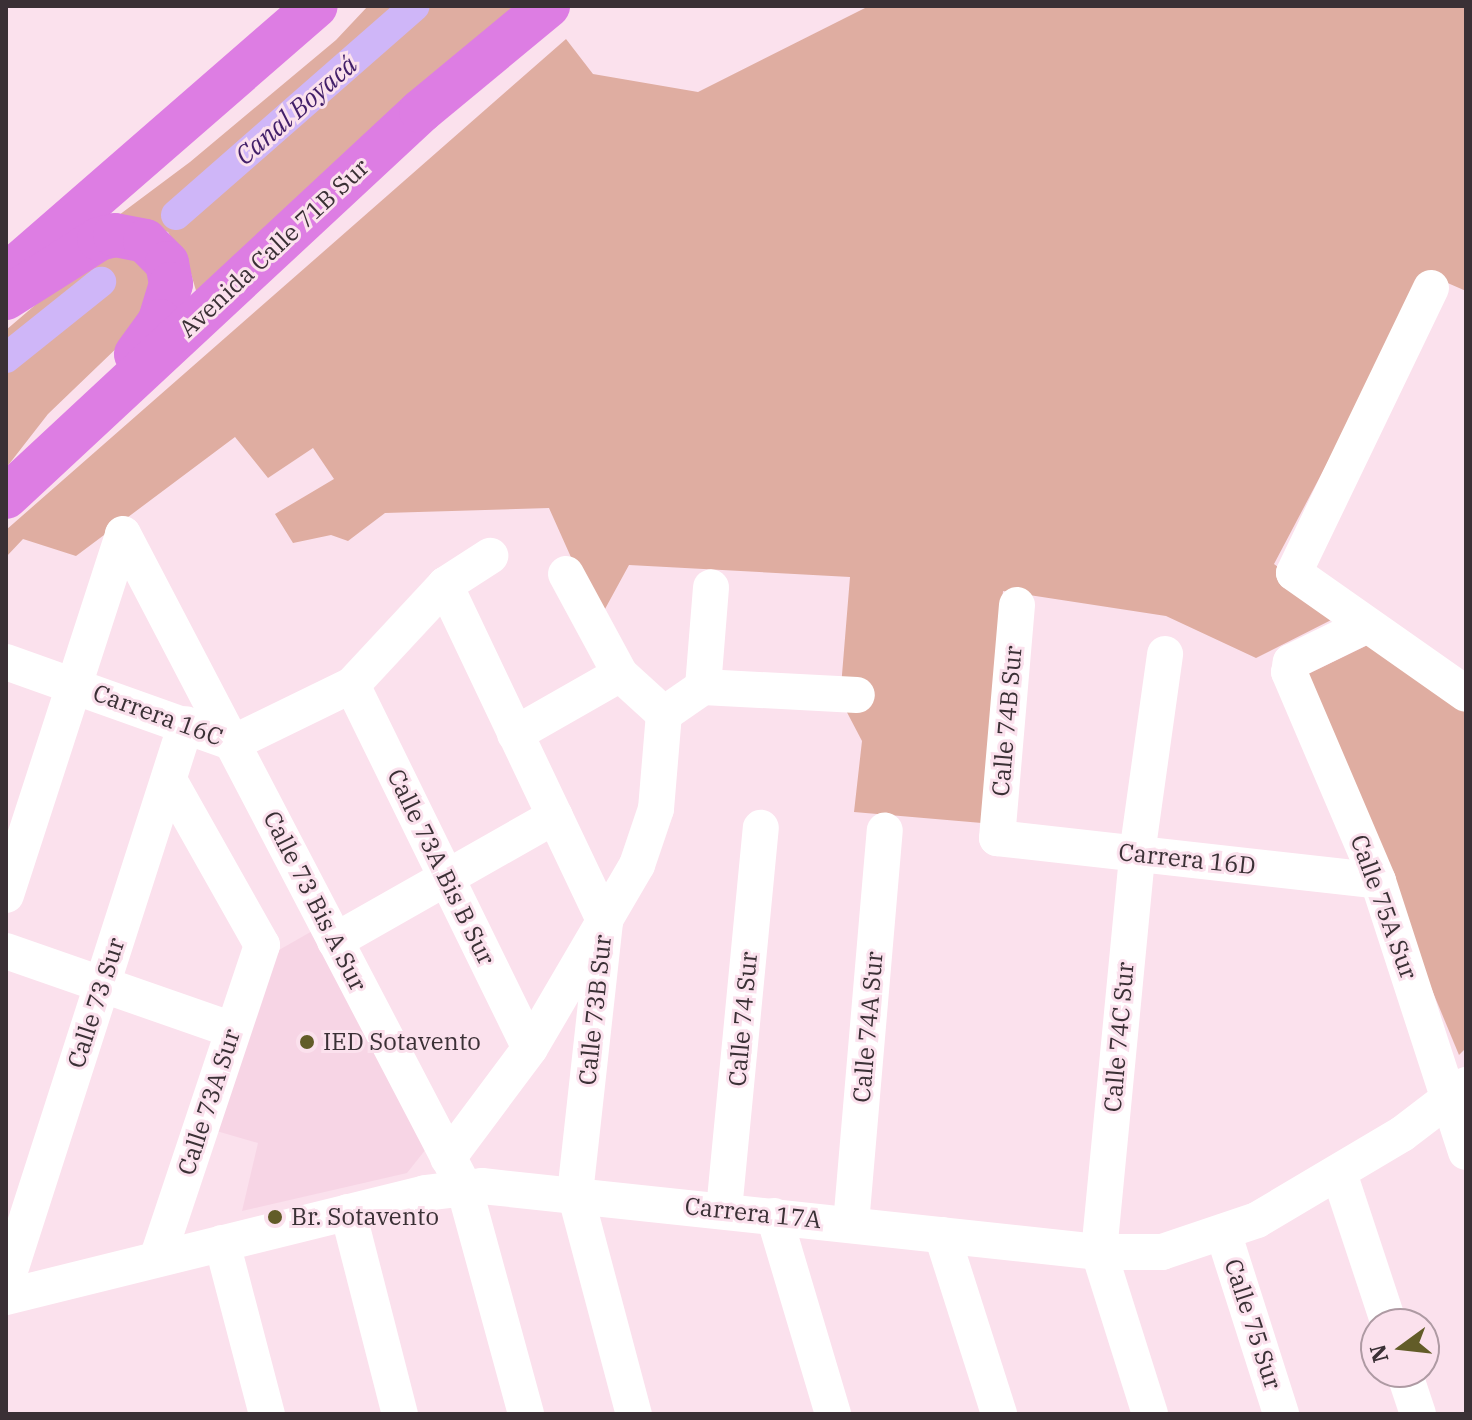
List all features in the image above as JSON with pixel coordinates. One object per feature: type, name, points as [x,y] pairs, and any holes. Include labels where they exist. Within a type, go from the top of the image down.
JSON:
[{"type":"highway","points":[[6,277],[316,6]]},
{"type":"highway","name":"Avenida Calle 71B Sur","points":[[6,497],[421,111],[548,6]]},
{"type":"highway","points":[[6,298],[85,245],[115,235],[145,241],[160,252],[171,284],[170,300],[152,335],[41,465]]},
{"type":"street","points":[[1431,288],[1294,573],[1367,625],[1462,680]]},
{"type":"street","name":"Calle 73 Bis A Sur","points":[[74,685],[123,534],[456,1173],[526,1414]]},
{"type":"street","name":"Carrera 16C","points":[[6,662],[233,743],[352,685],[445,585],[490,556]]},
{"type":"street","points":[[566,574],[620,674],[664,714]]},
{"type":"street","name":"Calle 73B Sur","points":[[445,585],[605,922],[575,1193],[634,1414]]},
{"type":"street","points":[[703,687],[711,587]]},
{"type":"street","name":"Calle 74B Sur","points":[[997,838],[1017,605]]},
{"type":"street","name":"Calle 75A Sur","points":[[1367,625],[1289,667],[1378,881],[1458,1092],[1466,1152]]},
{"type":"street","name":"Calle 74C Sur","points":[[1150,1414],[1099,1252],[1137,854],[1165,654]]},
{"type":"street","points":[[515,734],[620,674]]},
{"type":"street","points":[[6,895],[74,685]]},
{"type":"street","name":"Calle 73A Bis B Sur","points":[[352,685],[530,1048]]},
{"type":"street","points":[[664,714],[703,687],[857,695]]},
{"type":"street","points":[[456,1173],[637,865],[656,809],[664,714]]},
{"type":"street","name":"Calle 73 Sur","points":[[6,1283],[186,724]]},
{"type":"street","name":"Calle 73A Sur","points":[[157,1259],[262,945],[169,780]]},
{"type":"street","points":[[335,941],[555,816]]},
{"type":"street","name":"Calle 74 Sur","points":[[724,1210],[761,828]]},
{"type":"street","name":"Calle 74A Sur","points":[[851,1224],[885,830]]},
{"type":"street","name":"Carrera 16D","points":[[997,838],[1378,881]]},
{"type":"street","points":[[6,951],[233,1030]]},
{"type":"street","name":"Carrera 17A","points":[[6,1297],[348,1212],[456,1173],[575,1193],[942,1235],[1099,1252],[1162,1252],[1224,1235],[1339,1173],[1458,1092]]},
{"type":"street","points":[[1339,1173],[1384,1308]]},
{"type":"street","points":[[348,1212],[400,1414]]},
{"type":"street","points":[[774,1216],[833,1414]]},
{"type":"street","points":[[942,1235],[999,1414]]},
{"type":"street","name":"Calle 75 Sur","points":[[1224,1235],[1281,1414]]},
{"type":"street","points":[[222,1243],[267,1414]]},
{"type":"street","points":[[1409,1388],[1418,1414]]},
{"type":"shaded area","points":[[368,6],[522,6],[197,294],[189,267],[168,232],[119,215],[190,162],[336,40]]},
{"type":"shaded area","points":[[869,6],[1466,6],[1466,291],[1427,274],[1274,564],[1341,615],[1256,658],[1166,616],[1003,591],[982,823],[854,812],[862,741],[840,699],[850,577],[629,565],[599,620],[549,508],[385,513],[348,541],[331,535],[293,543],[275,514],[334,479],[313,448],[268,478],[235,437],[76,556],[23,539],[6,557],[6,530],[566,39],[593,74],[698,92]]},
{"type":"shaded area","points":[[134,252],[159,276],[149,317],[48,414],[6,468],[6,330],[88,260]]},
{"type":"shaded area","points":[[1376,641],[1466,713],[1466,1048],[1459,1055],[1302,677]]},
{"type":"shaded area","name":"IED Sotavento","points":[[314,930],[426,1149],[407,1173],[242,1211],[258,1143],[213,1130],[272,954]]},
{"type":"waterway","name":"Canal Boyacá","points":[[176,215],[415,6]]},
{"type":"waterway","name":"Canal Boyacá","points":[[6,358],[101,282]]},
{"type":"place","name":"IED Sotavento","points":[[307,1042]]},
{"type":"place","name":"Br. Sotavento","points":[[275,1217]]}]
